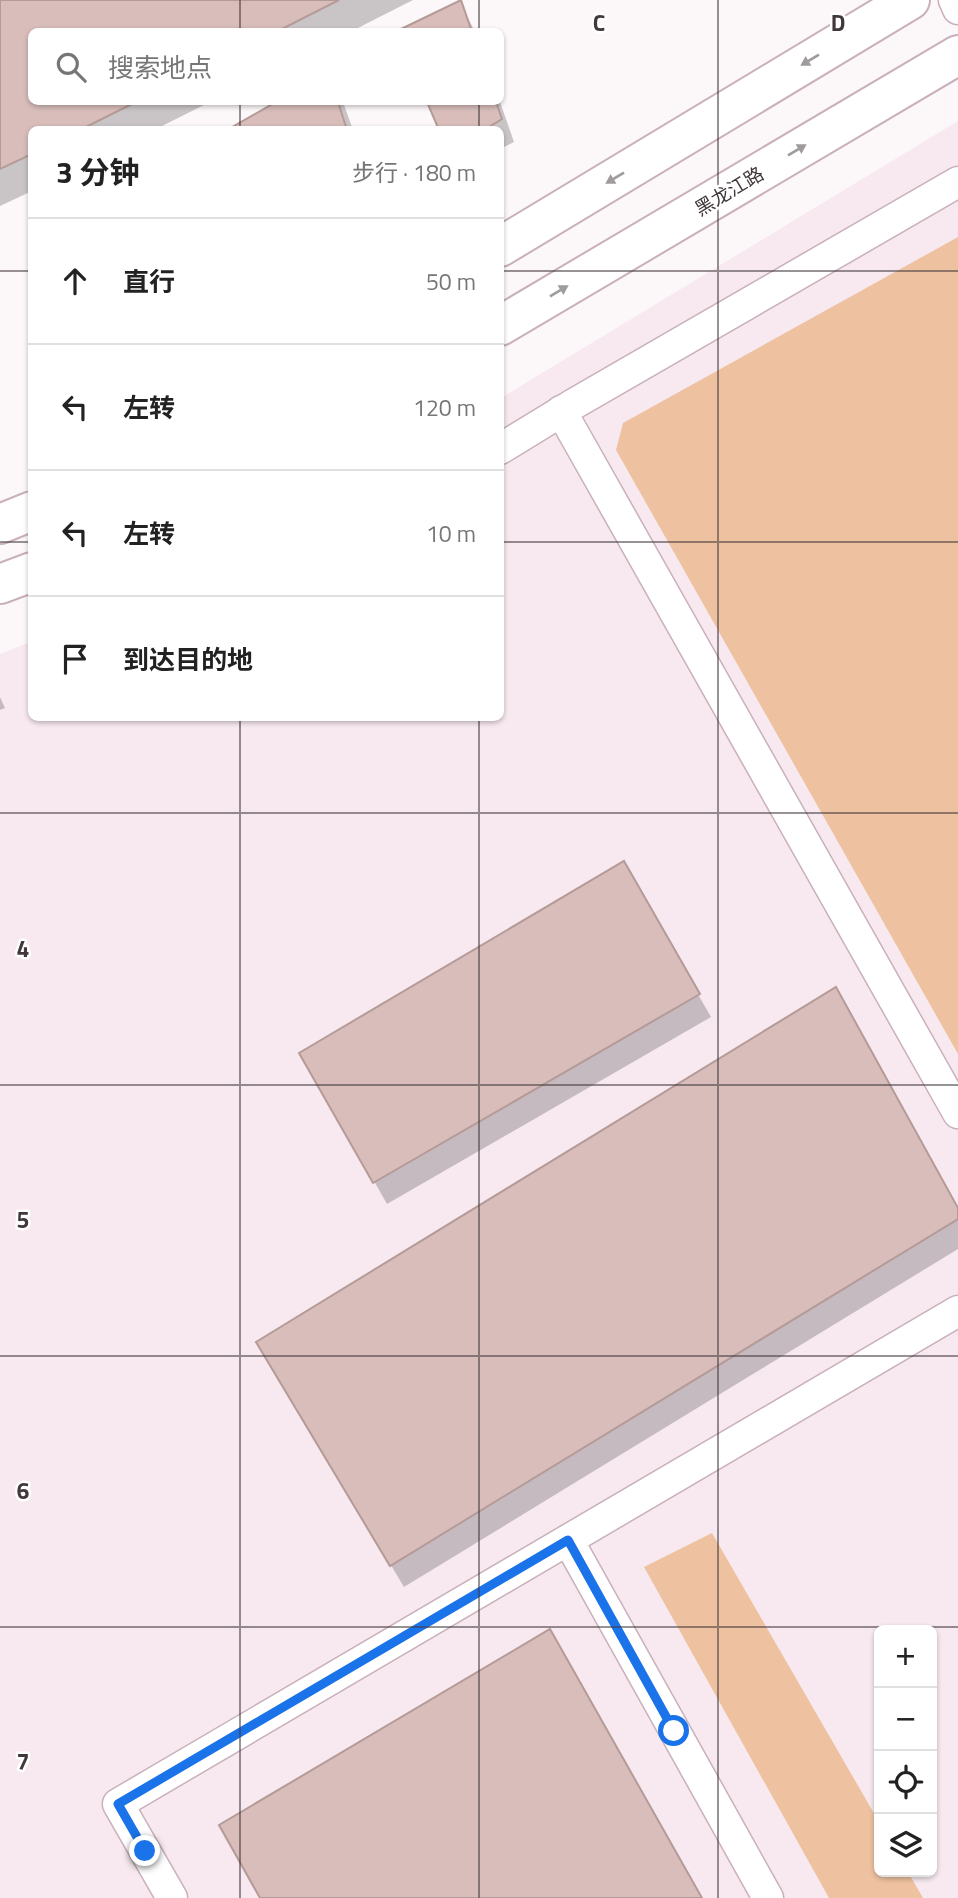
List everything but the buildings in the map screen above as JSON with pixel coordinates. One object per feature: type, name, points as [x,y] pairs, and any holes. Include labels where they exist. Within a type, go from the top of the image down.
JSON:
[{"type":"street","points":[[504,245],[910,0]]},
{"type":"street","points":[[954,0],[958,9]]},
{"type":"street","name":"黑龙江路","points":[[504,324],[958,55]]},
{"type":"street","points":[[504,447],[958,182]]},
{"type":"street","points":[[561,411],[958,1113]]},
{"type":"street","points":[[0,524],[28,513]]},
{"type":"street","points":[[0,584],[28,574]]},
{"type":"street","points":[[172,1898],[118,1804],[958,1311]]},
{"type":"street","points":[[568,1540],[768,1898]]},
{"type":"shaded area","points":[[958,121],[958,1898],[0,1898],[0,654],[28,643],[28,721],[504,721],[504,396]]},
{"type":"shaded area","points":[[958,237],[958,1054],[616,450],[623,423]]},
{"type":"shaded area","points":[[712,1533],[874,1813],[874,1877],[911,1877],[923,1898],[829,1898],[644,1567]]},
{"type":"route","points":[[145,1851],[118,1804],[568,1540],[674,1731]]}]
